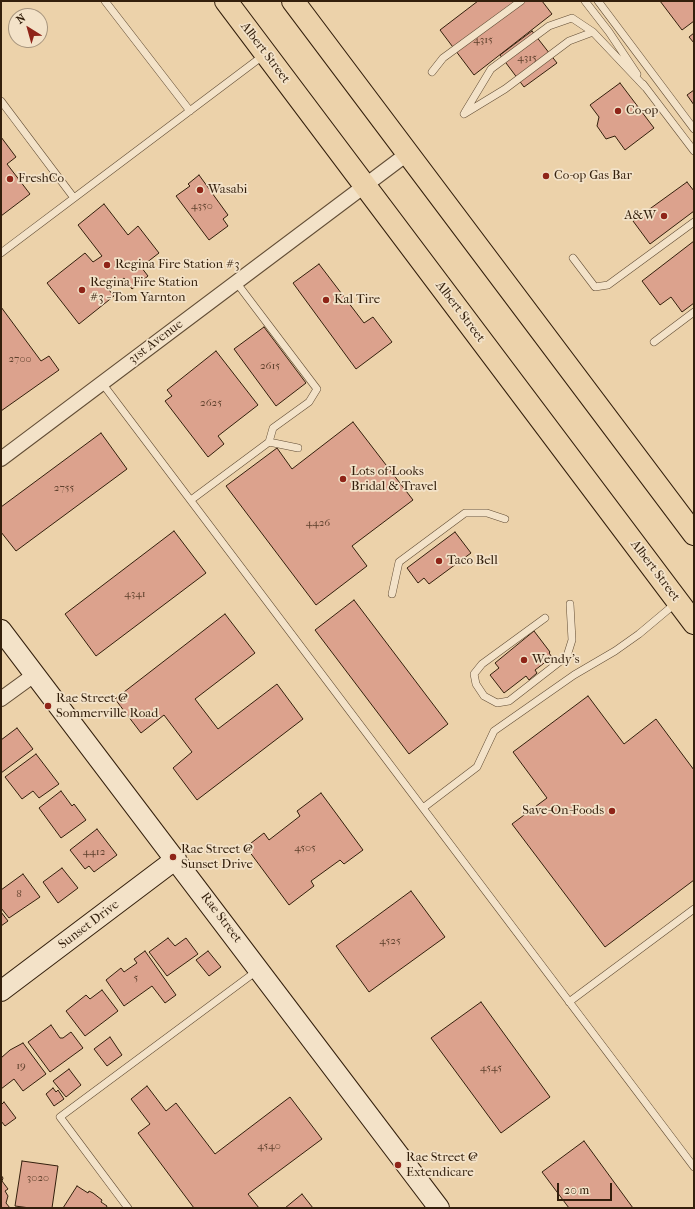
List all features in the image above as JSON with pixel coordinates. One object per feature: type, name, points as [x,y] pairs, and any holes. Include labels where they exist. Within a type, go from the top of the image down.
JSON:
[{"type":"main road","name":"Albert Street","points":[[226,1],[694,623]]},
{"type":"main road","points":[[293,1],[694,534]]},
{"type":"street","name":"31st Avenue","points":[[1,459],[407,154]]},
{"type":"street","name":"Rae Street","points":[[1,630],[439,1208]]},
{"type":"street","points":[[1,699],[34,675]]},
{"type":"street","name":"Sunset Drive","points":[[1,991],[176,859]]},
{"type":"lane","points":[[105,1],[190,112]]},
{"type":"lane","points":[[432,72],[443,58],[521,1]]},
{"type":"lane","points":[[586,1],[609,32],[645,87],[694,151]]},
{"type":"lane","points":[[598,1],[694,129]]},
{"type":"lane","points":[[592,32],[569,41],[505,89],[464,114],[492,69],[550,26],[572,18],[592,32],[645,87]]},
{"type":"lane","points":[[1,253],[266,54]]},
{"type":"lane","points":[[1,100],[74,198]]},
{"type":"lane","points":[[573,258],[595,287],[608,285],[694,222]]},
{"type":"lane","points":[[191,500],[269,442],[273,428],[309,402],[317,389],[236,282]]},
{"type":"lane","points":[[654,342],[694,312]]},
{"type":"lane","points":[[102,383],[694,1167]]},
{"type":"lane","points":[[269,442],[298,448]]},
{"type":"lane","points":[[392,594],[399,562],[465,513],[487,513],[505,519]]},
{"type":"lane","points":[[423,808],[477,767],[494,731],[574,675],[615,651],[639,634],[677,601]]},
{"type":"lane","points":[[545,618],[482,664],[474,674],[476,684],[484,696],[497,703],[509,700],[567,656],[572,640],[570,604]]},
{"type":"lane","points":[[569,1002],[694,909]]},
{"type":"lane","points":[[128,1208],[60,1117],[259,969]]},
{"type":"building","points":[[478,1],[542,1],[552,14],[474,75],[440,30]]},
{"type":"building","points":[[660,1],[694,1],[694,21],[682,30]]},
{"type":"building","points":[[532,31],[557,63],[524,87],[500,55]]},
{"type":"building","points":[[694,33],[694,43],[689,37]]},
{"type":"building","name":"Co-op","points":[[620,83],[654,128],[625,150],[615,136],[606,139],[597,126],[599,117],[590,105]]},
{"type":"building","points":[[694,90],[694,105],[687,95]]},
{"type":"building","name":"FreshCo","points":[[1,137],[16,157],[7,164],[30,194],[1,216]]},
{"type":"building","points":[[199,175],[228,215],[223,219],[228,226],[209,240],[176,196],[190,186],[188,184]]},
{"type":"building","name":"A&W","points":[[687,182],[694,191],[694,211],[650,244],[633,221]]},
{"type":"building","name":"Regina Fire Station #3","points":[[104,204],[128,235],[138,226],[159,253],[141,267],[148,276],[132,289],[124,278],[109,290],[114,296],[79,324],[47,283],[85,253],[93,262],[102,256],[78,225]]},
{"type":"building","points":[[694,241],[694,303],[682,312],[671,297],[660,305],[642,281]]},
{"type":"building","name":"Kal Tire","points":[[319,264],[364,323],[373,317],[392,342],[356,369],[293,283]]},
{"type":"building","points":[[1,307],[41,361],[49,356],[59,370],[1,411]]},
{"type":"building","points":[[264,327],[306,383],[276,406],[234,349]]},
{"type":"building","points":[[216,351],[258,405],[218,436],[224,444],[208,457],[165,401],[172,396],[167,390]]},
{"type":"building","points":[[353,422],[413,500],[352,546],[367,566],[316,605],[226,486],[277,448],[292,469]]},
{"type":"building","points":[[101,433],[127,469],[16,551],[1,532],[1,507]]},
{"type":"building","points":[[174,531],[206,573],[96,656],[65,614]]},
{"type":"building","name":"Taco Bell","points":[[455,532],[471,553],[429,584],[424,578],[418,583],[407,568]]},
{"type":"building","points":[[354,600],[448,724],[409,754],[315,630]]},
{"type":"building","points":[[225,614],[255,653],[195,699],[218,729],[277,684],[303,719],[197,800],[173,768],[192,752],[164,715],[141,733],[115,699]]},
{"type":"building","name":"Wendy's","points":[[534,631],[550,652],[549,653],[552,657],[535,670],[537,673],[529,680],[526,676],[504,693],[490,675],[499,668],[495,663]]},
{"type":"building","name":"Save-On-Foods","points":[[588,696],[624,744],[656,719],[694,770],[694,880],[605,947],[512,824],[547,798],[513,752]]},
{"type":"building","points":[[17,728],[33,749],[1,773],[1,740]]},
{"type":"building","points":[[36,754],[59,784],[39,798],[33,791],[22,799],[5,777]]},
{"type":"building","points":[[61,791],[72,806],[74,804],[86,820],[61,838],[39,808]]},
{"type":"building","points":[[321,793],[363,850],[344,864],[340,860],[311,881],[314,886],[289,905],[246,847],[264,833],[269,840],[300,816],[297,811]]},
{"type":"building","points":[[97,829],[117,855],[94,872],[89,866],[85,869],[70,850]]},
{"type":"building","points":[[62,868],[78,888],[58,903],[43,882]]},
{"type":"building","points":[[23,874],[40,897],[9,918],[1,908],[1,890]]},
{"type":"building","points":[[411,891],[445,937],[369,992],[336,946]]},
{"type":"building","points":[[1,912],[8,921],[1,926]]},
{"type":"building","points":[[168,938],[175,946],[186,938],[198,954],[167,976],[149,952]]},
{"type":"building","points":[[145,951],[176,995],[165,1003],[152,986],[124,1006],[106,980],[121,968],[124,972],[137,963],[134,959]]},
{"type":"building","points":[[208,951],[221,967],[209,976],[196,960]]},
{"type":"building","points":[[102,990],[118,1011],[85,1036],[66,1011],[86,995],[90,999]]},
{"type":"building","points":[[481,1002],[550,1097],[501,1133],[431,1038]]},
{"type":"building","points":[[51,1025],[60,1038],[63,1038],[71,1032],[83,1048],[50,1072],[28,1042]]},
{"type":"building","points":[[110,1037],[122,1055],[107,1066],[94,1049]]},
{"type":"building","points":[[23,1043],[46,1074],[23,1091],[14,1079],[1,1089],[1,1058],[10,1050]]},
{"type":"building","points":[[69,1069],[81,1085],[66,1097],[53,1081]]},
{"type":"building","points":[[147,1086],[166,1111],[176,1103],[215,1154],[290,1097],[322,1139],[248,1194],[259,1208],[194,1208],[138,1133],[150,1124],[131,1099]]},
{"type":"building","points":[[53,1088],[56,1092],[58,1090],[64,1099],[54,1106],[46,1094]]},
{"type":"building","points":[[4,1102],[16,1118],[5,1126],[1,1121],[1,1105]]},
{"type":"building","points":[[584,1141],[633,1208],[569,1208],[542,1172]]},
{"type":"building","points":[[22,1161],[58,1166],[52,1208],[15,1206]]},
{"type":"building","points":[[1,1175],[3,1178],[2,1181],[8,1189],[5,1191],[8,1196],[6,1203],[10,1208],[1,1208]]},
{"type":"building","points":[[77,1186],[88,1193],[89,1191],[93,1193],[102,1200],[101,1202],[107,1206],[106,1208],[63,1208]]},
{"type":"building","points":[[302,1194],[313,1208],[285,1208]]},
{"type":"place","name":"Co-op","points":[[618,111]]},
{"type":"place","name":"Co-op Gas Bar","points":[[546,176]]},
{"type":"place","name":"FreshCo","points":[[10,179]]},
{"type":"place","name":"Wasabi","points":[[200,190]]},
{"type":"place","name":"A&W","points":[[664,216]]},
{"type":"place","name":"Regina Fire Station #3","points":[[107,265]]},
{"type":"place","name":"Regina Fire Station #3 - Tom Yarnton","points":[[82,290]]},
{"type":"place","name":"Kal Tire","points":[[326,300]]},
{"type":"place","name":"Lots of Looks Bridal & Travel","points":[[343,479]]},
{"type":"place","name":"Taco Bell","points":[[439,561]]},
{"type":"place","name":"Wendy's","points":[[524,660]]},
{"type":"place","name":"Rae Street @ Sommerville Road","points":[[48,706]]},
{"type":"place","name":"Save-On-Foods","points":[[612,811]]},
{"type":"place","name":"Rae Street @ Sunset Drive","points":[[173,857]]},
{"type":"place","name":"Rae Street @ Extendicare","points":[[398,1165]]}]
